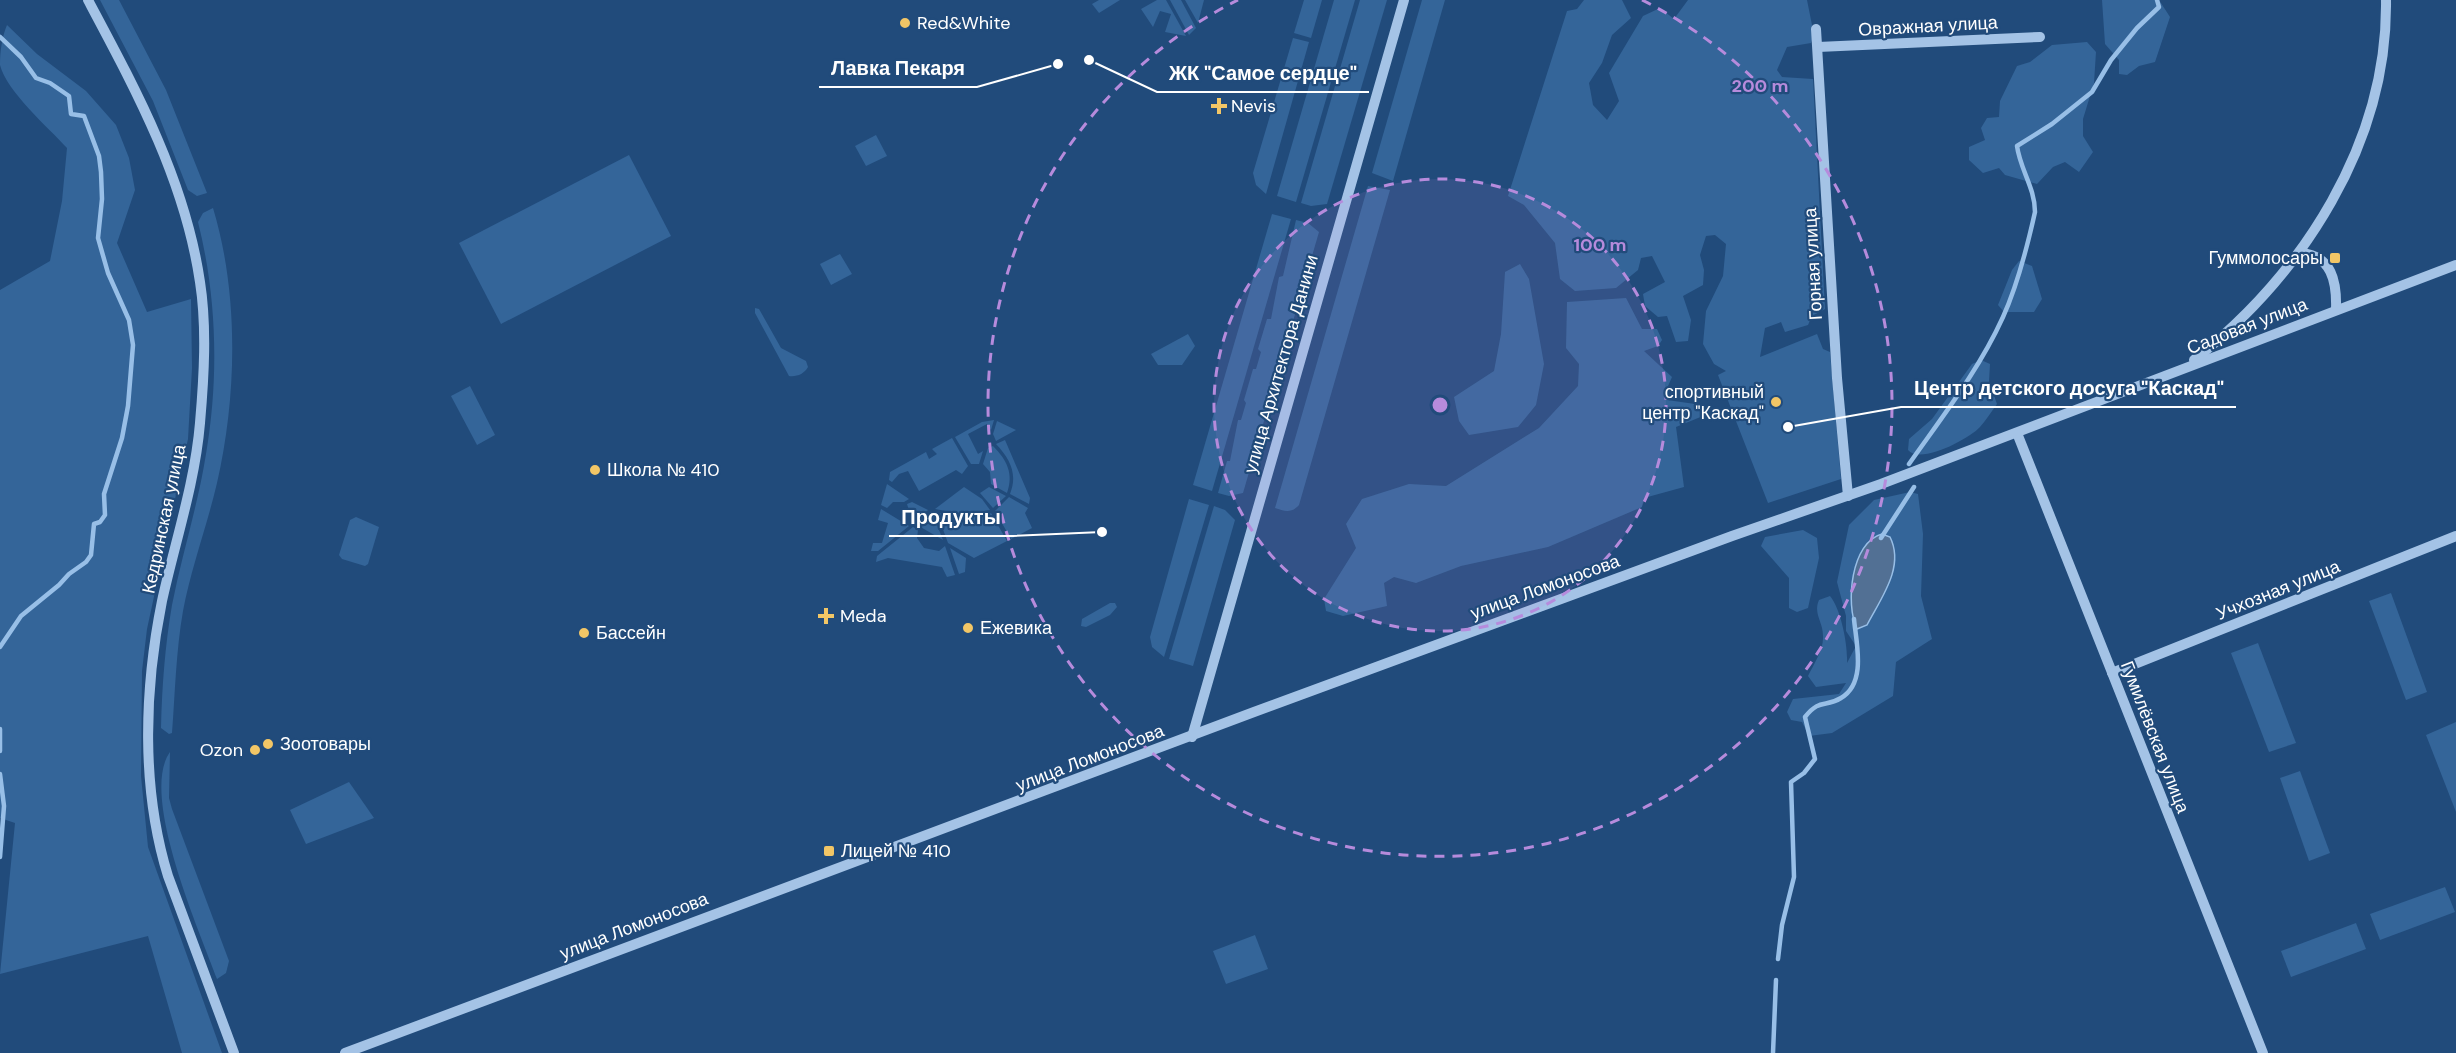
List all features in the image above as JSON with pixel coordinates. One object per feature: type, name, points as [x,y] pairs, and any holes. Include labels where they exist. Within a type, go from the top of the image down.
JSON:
[{"type":"street","name":"Кедринская улица","points":[[88,0],[144,106],[172,171],[194,247],[201,284],[203,357],[200,423],[191,477],[156,639],[150,713],[152,800],[158,842],[168,876],[234,1053]]},
{"type":"street","name":"улица Архитектора Данини","points":[[1192,737],[1404,0]]},
{"type":"street","points":[[2185,368],[2241,320],[2300,253],[2334,199],[2365,126],[2381,62],[2386,24],[2386,0]]},
{"type":"street","name":"Горная улица","points":[[1816,29],[1837,378],[1848,496]]},
{"type":"street","name":"Овражная улица","points":[[1818,47],[2040,37]]},
{"type":"street","points":[[2300,253],[2312,254],[2320,258],[2334,275],[2337,288],[2336,310]]},
{"type":"street","name":"Садовая улица","points":[[1848,496],[2456,265]]},
{"type":"street","name":"Гумилёвская улица","points":[[2017,433],[2263,1053]]},
{"type":"street","name":"улица Ломоносова","points":[[345,1053],[1722,540],[1848,496]]},
{"type":"street","name":"Учхозная улица","points":[[2112,673],[2456,536]]},
{"type":"shaded area","points":[[100,0],[119,0],[166,90],[207,193],[197,196],[188,190],[153,101]]},
{"type":"shaded area","points":[[1099,0],[1120,0],[1099,13],[1092,4]]},
{"type":"shaded area","points":[[1157,0],[1166,0],[1186,36],[1165,32],[1171,14],[1160,11],[1153,27],[1141,9]]},
{"type":"shaded area","points":[[1170,0],[1181,0],[1196,28],[1189,35]]},
{"type":"shaded area","points":[[1185,0],[1204,0],[1198,23]]},
{"type":"shaded area","points":[[1304,0],[1322,0],[1311,38],[1294,33]]},
{"type":"shaded area","points":[[1334,0],[1355,0],[1296,202],[1277,196]]},
{"type":"shaded area","points":[[1360,0],[1387,0],[1327,204],[1311,206],[1301,203]]},
{"type":"shaded area","points":[[1422,0],[1445,0],[1393,181],[1372,173]]},
{"type":"shaded area","points":[[1584,0],[1622,0],[1631,18],[1612,35],[1602,63],[1589,83],[1593,105],[1607,120],[1619,101],[1609,73],[1643,16],[1660,8],[1674,19],[1688,0],[1807,0],[1814,35],[1811,43],[1787,47],[1777,70],[1782,77],[1813,79],[1825,309],[1812,316],[1808,325],[1785,332],[1781,322],[1765,328],[1760,357],[1817,334],[1823,349],[1830,352],[1841,479],[1768,503],[1718,375],[1726,371],[1714,364],[1703,344],[1706,311],[1723,276],[1726,244],[1715,235],[1706,236],[1700,255],[1704,270],[1703,285],[1683,296],[1691,320],[1688,341],[1676,342],[1667,316],[1658,317],[1645,306],[1643,294],[1665,282],[1652,256],[1641,258],[1638,270],[1616,288],[1575,291],[1560,279],[1555,243],[1524,205],[1508,196],[1567,11],[1577,9]]},
{"type":"shaded area","points":[[2102,0],[2159,0],[2170,17],[2155,62],[2139,66],[2127,75],[2119,74],[2119,60],[2105,44]]},
{"type":"shaded area","points":[[7,25],[37,54],[86,91],[116,125],[129,158],[135,190],[117,243],[147,312],[191,299],[192,368],[188,439],[147,629],[142,671],[141,776],[148,847],[222,1053],[182,1053],[148,936],[0,974],[15,823],[0,818],[0,290],[50,261],[62,201],[67,148],[19,98],[4,75],[0,65],[0,55]]},
{"type":"shaded area","points":[[1293,38],[1309,42],[1266,194],[1256,185],[1253,173]]},
{"type":"shaded area","points":[[2087,42],[2096,52],[2094,83],[2083,119],[2083,136],[2093,152],[2079,172],[2065,162],[2053,167],[2037,184],[2005,175],[1999,168],[1983,173],[1969,160],[1969,147],[1985,140],[1981,128],[1987,118],[1999,117],[2000,101],[2017,66],[2030,62],[2052,45]]},
{"type":"shaded area","points":[[876,135],[887,156],[866,166],[855,146]]},
{"type":"shaded area","points":[[629,155],[671,236],[501,324],[459,243]]},
{"type":"shaded area","points":[[1368,186],[1390,190],[1299,505],[1290,511],[1281,510],[1275,508]]},
{"type":"shaded area","points":[[213,208],[227,275],[231,310],[231,380],[224,450],[183,611],[177,657],[172,733],[169,734],[161,728],[167,636],[176,586],[203,473],[213,396],[212,308],[198,222],[203,213]]},
{"type":"shaded area","points":[[1272,214],[1291,219],[1212,491],[1193,485]]},
{"type":"shaded area","points":[[1296,220],[1308,223],[1319,232],[1243,493],[1229,496],[1218,493],[1227,461],[1230,461],[1238,420],[1241,420],[1246,403],[1244,400],[1253,369],[1256,369],[1261,352],[1258,349],[1267,319],[1271,319],[1279,277],[1283,276]]},
{"type":"shaded area","points":[[840,254],[852,274],[831,285],[820,264]]},
{"type":"shaded area","points":[[2019,261],[2032,266],[2042,299],[2034,312],[2004,312],[1998,305],[2012,270]]},
{"type":"shaded area","points":[[1520,264],[1529,279],[1544,364],[1536,405],[1518,427],[1469,435],[1459,421],[1454,397],[1494,371],[1501,334],[1505,272]]},
{"type":"shaded area","points":[[1626,298],[1642,329],[1657,329],[1662,340],[1658,346],[1644,351],[1672,377],[1665,393],[1667,400],[1702,405],[1703,416],[1676,427],[1684,487],[1644,498],[1642,507],[1548,547],[1461,566],[1416,583],[1394,577],[1384,583],[1387,606],[1343,616],[1326,611],[1324,599],[1356,548],[1346,524],[1362,499],[1409,484],[1446,486],[1539,428],[1578,386],[1579,364],[1566,348],[1567,302]]},
{"type":"shaded area","points":[[755,308],[759,309],[781,348],[806,361],[808,367],[802,373],[789,376],[755,313]]},
{"type":"shaded area","points":[[1188,334],[1195,346],[1182,365],[1158,365],[1151,354]]},
{"type":"shaded area","points":[[1981,360],[1990,364],[1989,382],[1997,404],[1982,424],[1966,438],[1944,449],[1923,454],[1914,454],[1908,450],[1909,439],[1932,419],[1972,364]]},
{"type":"shaded area","points":[[470,386],[495,435],[477,445],[451,396]]},
{"type":"shaded area","points":[[994,420],[991,430],[987,424],[968,434],[978,454],[983,451],[979,464],[971,464],[955,437],[982,422]]},
{"type":"shaded area","points":[[997,421],[1016,430],[996,441],[993,434]]},
{"type":"shaded area","points":[[952,438],[968,466],[962,474],[956,470],[919,491],[908,471],[899,474],[892,482],[889,480],[890,472],[926,452],[929,459],[937,454],[932,449]]},
{"type":"shaded area","points":[[1005,440],[1030,498],[1029,504],[1010,494],[1013,473],[1005,455],[996,444]]},
{"type":"shaded area","points":[[993,446],[1008,468],[1010,480],[1007,493],[991,484],[990,472],[983,464],[988,448]]},
{"type":"shaded area","points":[[887,484],[909,499],[904,502],[893,502],[887,508],[881,505]]},
{"type":"shaded area","points":[[964,487],[982,499],[990,510],[962,514],[935,509]]},
{"type":"shaded area","points":[[989,487],[1006,496],[993,508],[980,493]]},
{"type":"shaded area","points":[[1910,492],[1918,494],[1923,534],[1921,596],[1932,639],[1896,662],[1893,696],[1832,733],[1809,736],[1802,722],[1791,720],[1787,712],[1793,699],[1839,694],[1846,683],[1816,687],[1808,676],[1823,641],[1823,631],[1817,609],[1819,600],[1830,596],[1834,602],[1845,637],[1847,663],[1856,646],[1846,631],[1846,616],[1837,582],[1849,525],[1874,500]]},
{"type":"shaded area","points":[[1009,497],[1028,508],[1025,513],[1032,528],[1011,539],[995,511]]},
{"type":"shaded area","points":[[1189,499],[1209,505],[1164,657],[1152,647],[1150,637]]},
{"type":"shaded area","points":[[912,502],[928,510],[913,523],[907,504]]},
{"type":"shaded area","points":[[1214,506],[1225,510],[1235,520],[1193,666],[1169,659]]},
{"type":"shaded area","points":[[881,509],[909,526],[878,551],[871,551],[873,543],[882,543],[888,523],[878,520]]},
{"type":"shaded area","points":[[932,512],[943,540],[917,525]]},
{"type":"shaded area","points":[[937,513],[973,517],[991,513],[1007,541],[974,558],[948,543]]},
{"type":"shaded area","points":[[356,517],[379,527],[368,564],[365,566],[342,559],[339,555],[350,520]]},
{"type":"shaded area","points":[[913,527],[918,530],[917,538],[924,548],[939,551],[945,546],[955,575],[947,577],[942,567],[888,558],[876,562],[877,556]]},
{"type":"shaded area","points":[[1803,530],[1817,538],[1819,558],[1808,608],[1797,612],[1789,608],[1789,578],[1761,546],[1765,537]]},
{"type":"shaded area","points":[[1882,534],[1890,537],[1894,548],[1893,571],[1867,625],[1857,629],[1851,605],[1853,575],[1863,549],[1872,539]]},
{"type":"shaded area","points":[[950,548],[966,558],[965,572],[959,574]]},
{"type":"shaded area","points":[[2391,593],[2427,692],[2406,700],[2369,601]]},
{"type":"shaded area","points":[[1110,603],[1115,603],[1117,607],[1110,615],[1086,627],[1081,626],[1082,619]]},
{"type":"shaded area","points":[[2258,643],[2296,743],[2269,752],[2231,653]]},
{"type":"shaded area","points":[[2456,722],[2456,812],[2426,735]]},
{"type":"shaded area","points":[[170,752],[169,798],[172,809],[229,961],[226,973],[217,979],[186,898],[167,830],[162,799],[162,772]]},
{"type":"shaded area","points":[[2300,771],[2330,853],[2309,861],[2280,778]]},
{"type":"shaded area","points":[[349,782],[374,818],[306,844],[290,810]]},
{"type":"shaded area","points":[[2445,887],[2455,912],[2380,940],[2370,914]]},
{"type":"shaded area","points":[[2356,923],[2366,949],[2291,977],[2281,951]]},
{"type":"shaded area","points":[[1255,935],[1268,969],[1226,984],[1213,951]]},
{"type":"waterway","points":[[1909,464],[1983,356],[2003,317],[2018,279],[2035,212],[2033,195],[2017,146],[2052,124],[2092,92],[2111,60],[2137,28],[2159,7],[2157,0]]},
{"type":"waterway","points":[[0,37],[21,57],[36,78],[50,83],[69,96],[71,114],[84,116],[99,156],[101,172],[102,199],[98,238],[108,273],[129,320],[133,345],[128,406],[122,438],[104,494],[105,515],[100,522],[94,524],[91,555],[86,562],[21,616],[0,647]]},
{"type":"waterway","points":[[1881,538],[1914,487]]},
{"type":"waterway","points":[[1778,959],[1782,925],[1794,877],[1791,782],[1804,773],[1815,759],[1805,717],[1815,707],[1841,698],[1854,683],[1858,661],[1854,619]]},
{"type":"waterway","points":[[0,729],[0,751]]},
{"type":"waterway","points":[[0,774],[4,806],[0,857]]},
{"type":"waterway","points":[[1773,1053],[1776,980]]},
{"type":"place","name":"Red&White","points":[[905,23]]},
{"type":"place","name":"ЖК \"Самое сердце\"","points":[[1089,60]]},
{"type":"place","name":"Лавка Пекаря","points":[[1058,64]]},
{"type":"place","name":"Nevis","points":[[1219,106]]},
{"type":"place","name":"Гуммолосары","points":[[2335,258]]},
{"type":"place","name":"спортивный центр \"Каскад\"","points":[[1776,402]]},
{"type":"place","name":"Центр детского досуга \"Каскад\"","points":[[1788,427]]},
{"type":"place","name":"Школа № 410","points":[[595,470]]},
{"type":"place","name":"Продукты","points":[[1102,532]]},
{"type":"place","name":"Meda","points":[[826,616]]},
{"type":"place","name":"Ежевика","points":[[968,628]]},
{"type":"place","name":"Бассейн","points":[[584,633]]},
{"type":"place","name":"Зоотовары","points":[[268,744]]},
{"type":"place","name":"Ozon","points":[[255,750]]},
{"type":"place","name":"Лицей № 410","points":[[829,851]]}]
